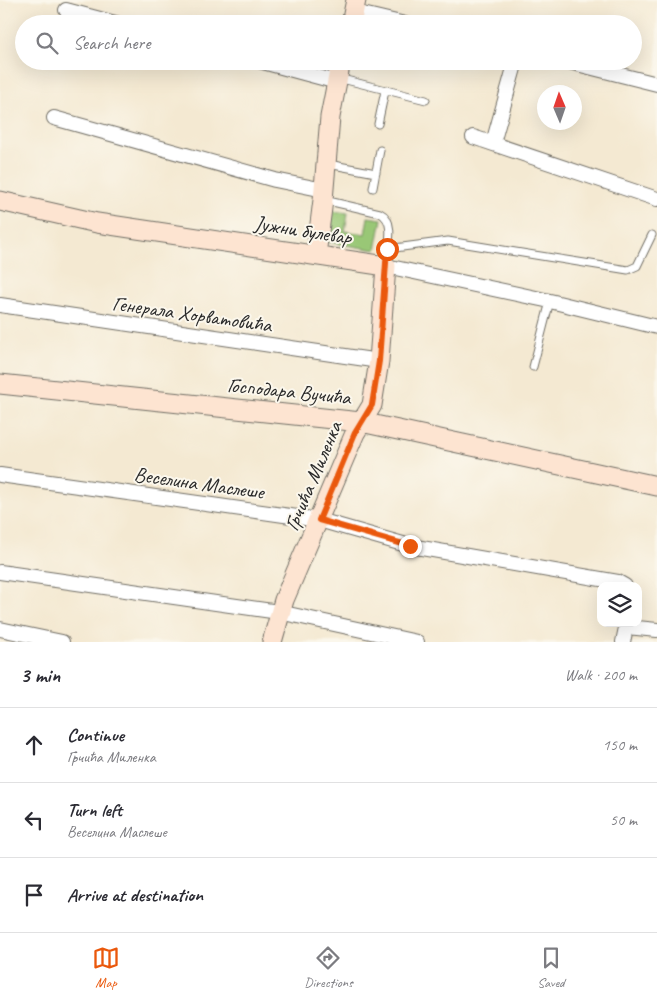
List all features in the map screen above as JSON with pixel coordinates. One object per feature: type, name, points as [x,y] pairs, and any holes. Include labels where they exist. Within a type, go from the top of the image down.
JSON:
[{"type":"main road","points":[[316,254],[330,117],[338,74]]},
{"type":"main road","name":"Јужни булевар","points":[[0,201],[97,223],[316,254],[387,258]]},
{"type":"main road","name":"Грчића Миленка","points":[[272,642],[279,612],[361,422],[372,405],[379,361],[387,258]]},
{"type":"main road","name":"Господара Вучића","points":[[0,384],[361,422],[657,486]]},
{"type":"street","points":[[66,10],[85,15]]},
{"type":"street","points":[[354,12],[367,15]]},
{"type":"street","points":[[314,70],[338,74]]},
{"type":"street","points":[[493,143],[513,70]]},
{"type":"street","points":[[601,70],[657,84]]},
{"type":"street","points":[[54,118],[323,195]]},
{"type":"street","points":[[473,137],[657,198]]},
{"type":"street","name":"Јужни булевар","points":[[387,258],[657,328]]},
{"type":"street","name":"Генерала Хорватовића","points":[[0,305],[379,361]]},
{"type":"street","name":"Веселина Маслеше","points":[[0,474],[319,520],[410,546],[618,582]]},
{"type":"street","points":[[0,572],[279,612],[417,642]]},
{"type":"street","points":[[623,642],[627,627]]},
{"type":"street","points":[[639,627],[657,630]]},
{"type":"street","points":[[0,628],[62,642]]},
{"type":"lane","points":[[338,74],[385,91],[426,100]]},
{"type":"lane","points":[[378,124],[385,91]]},
{"type":"lane","points":[[373,188],[380,150]]},
{"type":"lane","points":[[325,164],[376,173]]},
{"type":"lane","points":[[323,195],[380,213],[387,217],[390,223],[387,258],[448,241],[628,270],[637,266],[652,234]]},
{"type":"lane","points":[[533,367],[550,301]]},
{"type":"green space","points":[[333,211],[348,213],[345,231],[365,234],[368,217],[382,219],[376,250],[327,242]]},
{"type":"route","points":[[387,249],[379,361],[372,405],[355,433],[319,520],[410,546]]}]
